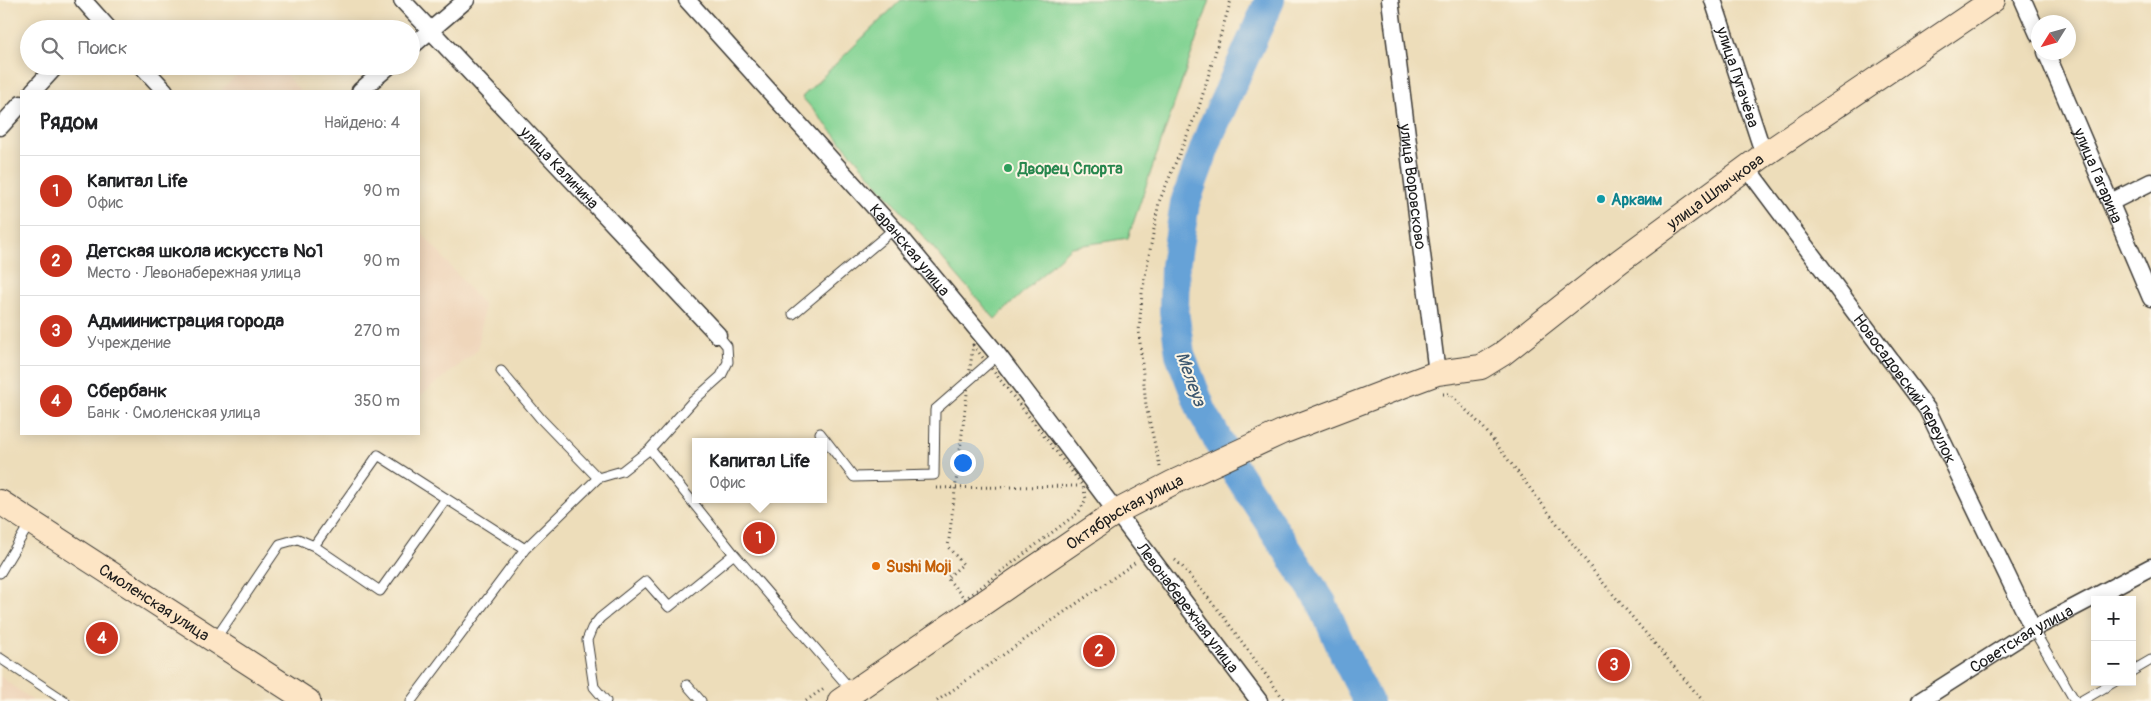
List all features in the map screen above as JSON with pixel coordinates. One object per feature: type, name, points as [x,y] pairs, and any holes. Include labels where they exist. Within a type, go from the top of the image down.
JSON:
[{"type":"street","points":[[83,0],[96,20]]},
{"type":"street","name":"улица Калинина","points":[[402,0],[432,29],[718,335]]},
{"type":"street","points":[[420,39],[466,0]]},
{"type":"street","name":"Каранская улица","points":[[687,0],[894,229],[998,354],[1118,512]]},
{"type":"street","name":"улица Воровсково","points":[[1390,0],[1437,384]]},
{"type":"street","name":"улица Пугачёва","points":[[1713,0],[1756,162]]},
{"type":"street","name":"улица Шлычкова","points":[[1437,384],[1481,367],[1502,354],[1620,261],[1756,162],[1993,0]]},
{"type":"street","points":[[2024,0],[2031,17]]},
{"type":"street","name":"улица Гагарина","points":[[2050,60],[2112,202],[2151,298]]},
{"type":"street","points":[[34,90],[48,75]]},
{"type":"street","points":[[150,75],[164,90]]},
{"type":"street","points":[[361,90],[379,75]]},
{"type":"street","points":[[0,127],[20,105]]},
{"type":"street","name":"Новосадовский переулок","points":[[1756,162],[1927,409],[2033,629]]},
{"type":"street","points":[[2112,202],[2151,182]]},
{"type":"street","name":"Октябрьская улица","points":[[839,694],[1118,512],[1166,475],[1282,432],[1437,384]]},
{"type":"street","name":"Смоленская улица","points":[[0,502],[214,641],[296,698]]},
{"type":"street","name":"Левонабережная улица","points":[[1118,512],[1259,701]]},
{"type":"street","name":"Советская улица","points":[[1920,701],[2033,629],[2151,567]]},
{"type":"lane","points":[[793,314],[894,229]]},
{"type":"lane","points":[[411,701],[525,549],[598,478],[622,471],[650,449],[693,401],[721,376],[728,362],[727,346],[718,335]]},
{"type":"lane","points":[[827,442],[854,478],[934,474],[935,410],[998,354]]},
{"type":"lane","points":[[501,371],[540,419],[598,478]]},
{"type":"lane","points":[[820,433],[824,438]]},
{"type":"lane","points":[[650,449],[692,502]]},
{"type":"lane","points":[[314,546],[378,455],[445,500],[525,549]]},
{"type":"lane","points":[[214,641],[280,544],[298,539],[314,546],[380,591],[445,500]]},
{"type":"lane","points":[[693,503],[839,694]]},
{"type":"lane","points":[[0,573],[30,523]]},
{"type":"lane","points":[[606,701],[594,687],[587,640],[592,628],[646,581],[668,607],[734,554]]},
{"type":"lane","points":[[2033,629],[2075,701]]},
{"type":"lane","points":[[0,658],[65,701]]},
{"type":"lane","points":[[2136,669],[2151,660]]},
{"type":"lane","points":[[687,685],[701,701]]},
{"type":"lane","points":[[2081,701],[2107,686]]},
{"type":"path","points":[[1166,475],[1146,406],[1139,332],[1142,293],[1159,202],[1199,107],[1231,0]]},
{"type":"path","points":[[935,488],[955,488],[1083,486],[1086,499],[1079,512],[965,600],[947,578],[963,564],[948,546],[955,488],[969,380],[973,345]]},
{"type":"path","points":[[1437,384],[1450,394],[1483,427],[1595,573],[1703,701]]},
{"type":"path","points":[[937,701],[1148,553]]},
{"type":"path","points":[[1174,559],[1223,616],[1285,701]]},
{"type":"path","points":[[806,701],[839,694]]},
{"type":"shaded area","points":[[237,75],[286,75],[299,90],[221,90]]},
{"type":"shaded area","points":[[420,230],[484,306],[478,350],[420,396]]},
{"type":"shaded area","points":[[0,676],[33,701],[0,701]]},
{"type":"green space","name":"Дворец Спорта","points":[[901,0],[1210,0],[1128,238],[1071,247],[995,319],[802,97]]},
{"type":"waterway","name":"Мелеуз","points":[[1270,0],[1211,131],[1185,203],[1175,266],[1174,311],[1180,354],[1202,411],[1230,462],[1322,603],[1347,660],[1368,701]]},
{"type":"place","name":"Дворец Спорта","points":[[1008,168]]},
{"type":"place","name":"Аркаим","points":[[1601,199]]},
{"type":"place","name":"Капитал Life","points":[[759,538]]},
{"type":"place","name":"Sushi Moji","points":[[876,566]]},
{"type":"place","name":"Сбербанк","points":[[102,638]]},
{"type":"place","name":"Детская школа искусств №1","points":[[1099,651]]},
{"type":"place","name":"Адмиинистрация города","points":[[1614,665]]}]
